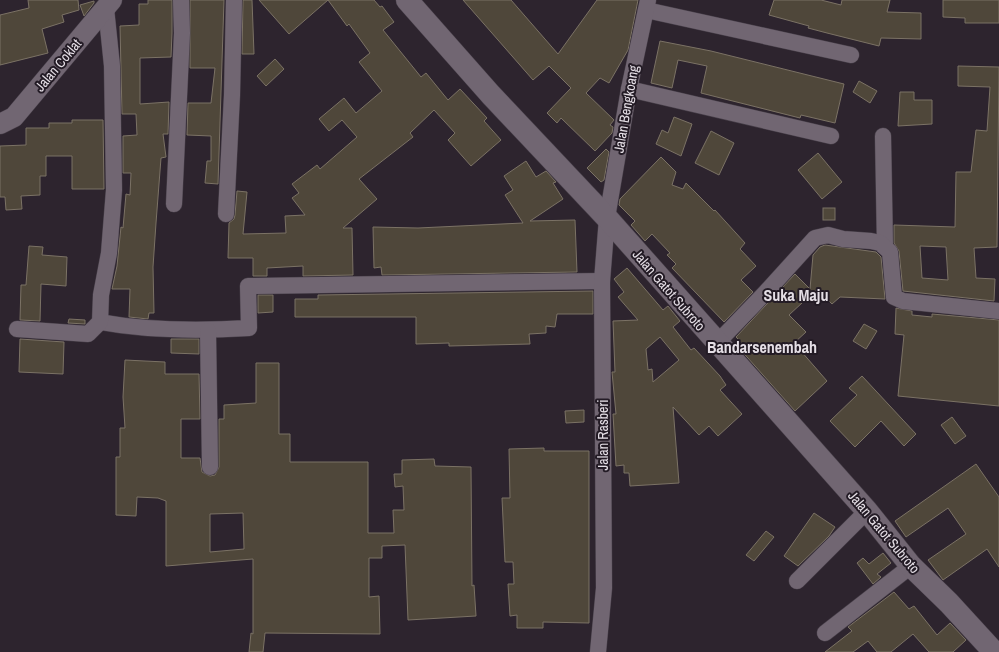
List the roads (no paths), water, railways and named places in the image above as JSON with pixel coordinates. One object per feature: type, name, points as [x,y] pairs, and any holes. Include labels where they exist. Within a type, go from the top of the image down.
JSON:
[{"type":"main road","name":"Jalan Gatot Subroto","points":[[407,0],[491,96],[607,218],[867,511],[910,566],[949,603],[994,652]]},
{"type":"street","points":[[174,204],[182,33],[181,0]]},
{"type":"street","points":[[226,214],[232,95],[234,0]]},
{"type":"street","points":[[17,329],[88,334],[100,322],[101,294],[109,253],[114,190],[112,66],[109,3]]},
{"type":"street","name":"Jalan Coklat","points":[[0,124],[14,117],[109,3]]},
{"type":"street","points":[[647,5],[851,55]]},
{"type":"street","name":"Jalan Bengkoang","points":[[607,218],[629,89],[647,5]]},
{"type":"street","points":[[629,89],[831,136]]},
{"type":"street","points":[[883,136],[885,247]]},
{"type":"street","name":"Jalan Rasberi","points":[[598,652],[604,588],[602,281],[607,218]]},
{"type":"street","points":[[717,343],[815,238],[828,235],[843,239],[880,243],[885,247],[890,252],[894,297],[903,301],[999,311]]},
{"type":"street","points":[[100,322],[124,326],[208,331],[249,328],[248,286],[602,281]]},
{"type":"street","points":[[208,331],[210,467]]},
{"type":"street","points":[[797,581],[867,511]]},
{"type":"street","points":[[825,633],[910,566]]},
{"type":"district","name":"Suka Maju","points":[[796,295]]},
{"type":"district","name":"Bandarsenembah","points":[[762,347]]}]
